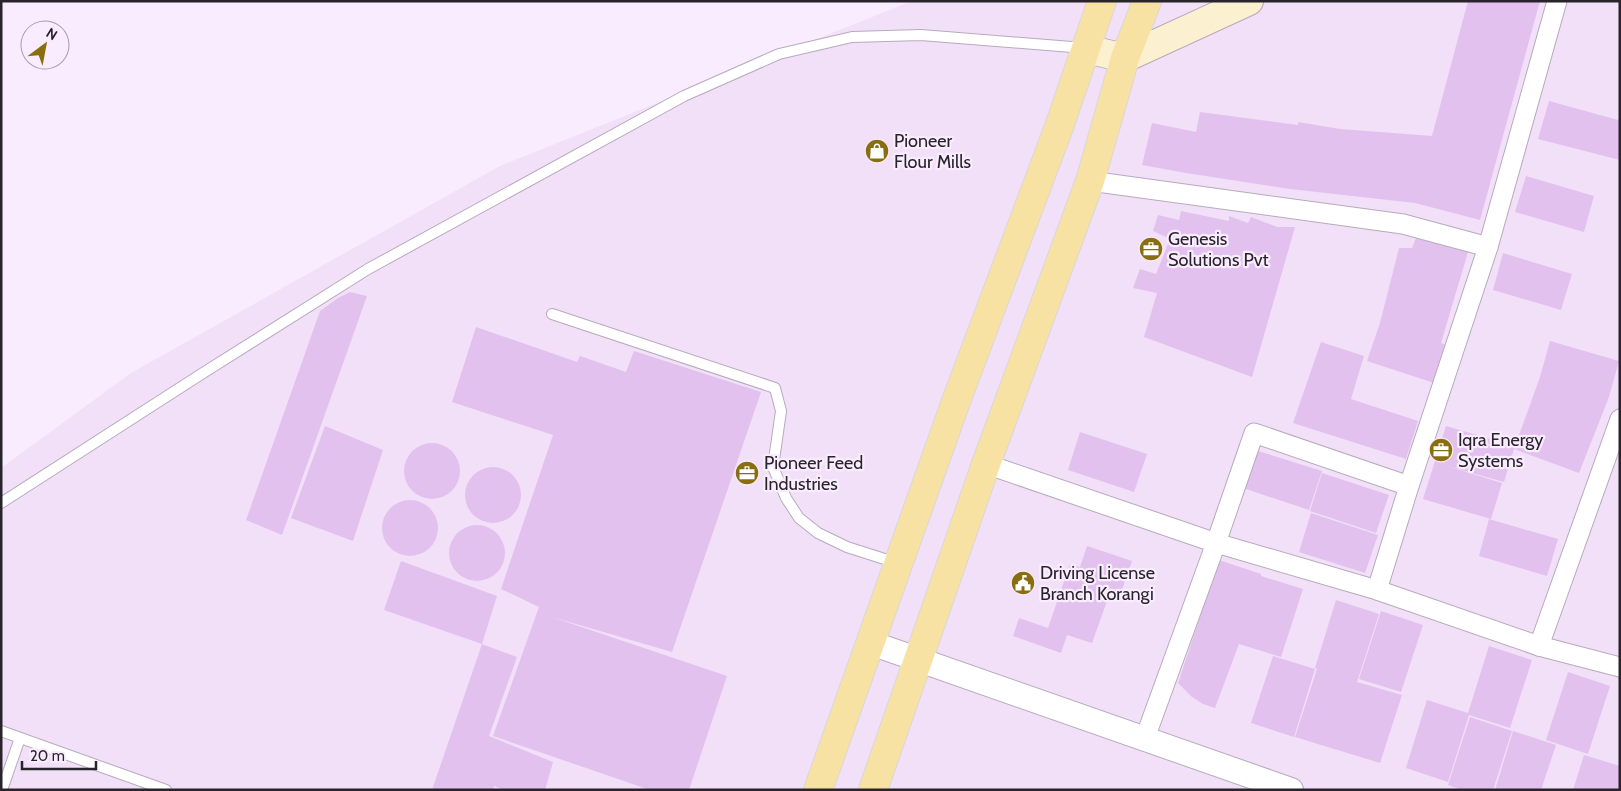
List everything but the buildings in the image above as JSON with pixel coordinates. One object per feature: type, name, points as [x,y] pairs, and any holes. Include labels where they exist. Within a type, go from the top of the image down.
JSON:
[{"type":"main road","points":[[818,790],[955,404],[1059,127],[1102,1]]},
{"type":"main road","points":[[873,790],[986,464],[1090,181],[1125,58],[1147,1]]},
{"type":"main road","points":[[1086,48],[1125,58],[1249,1]]},
{"type":"street","points":[[1377,590],[1409,486],[1488,247],[1557,1]]},
{"type":"street","points":[[1090,181],[1403,224],[1488,247]]},
{"type":"street","points":[[1539,646],[1620,419]]},
{"type":"street","points":[[1145,738],[1254,433],[1409,486]]},
{"type":"street","points":[[986,464],[1216,543],[1377,590],[1539,646],[1620,667]]},
{"type":"street","points":[[871,643],[1291,790]]},
{"type":"lane","points":[[1,503],[368,269],[684,96],[779,54],[852,37],[922,35],[1086,48]]},
{"type":"lane","points":[[552,314],[775,388],[781,410],[773,467],[786,498],[799,518],[818,533],[847,547],[899,563]]},
{"type":"lane","points":[[1,731],[166,790]]},
{"type":"lane","points":[[2,790],[20,738]]},
{"type":"shaded area","points":[[912,1],[1620,1],[1620,790],[1,790],[1,468],[131,373],[500,166]]},
{"type":"place","name":"Pioneer Flour Mills","points":[[877,151]]},
{"type":"place","name":"Genesis Solutions Pvt","points":[[1151,249]]},
{"type":"place","name":"Iqra Energy Systems","points":[[1441,450]]},
{"type":"place","name":"Pioneer Feed Industries","points":[[747,473]]},
{"type":"place","name":"Driving License Branch Korangi","points":[[1023,583]]}]
